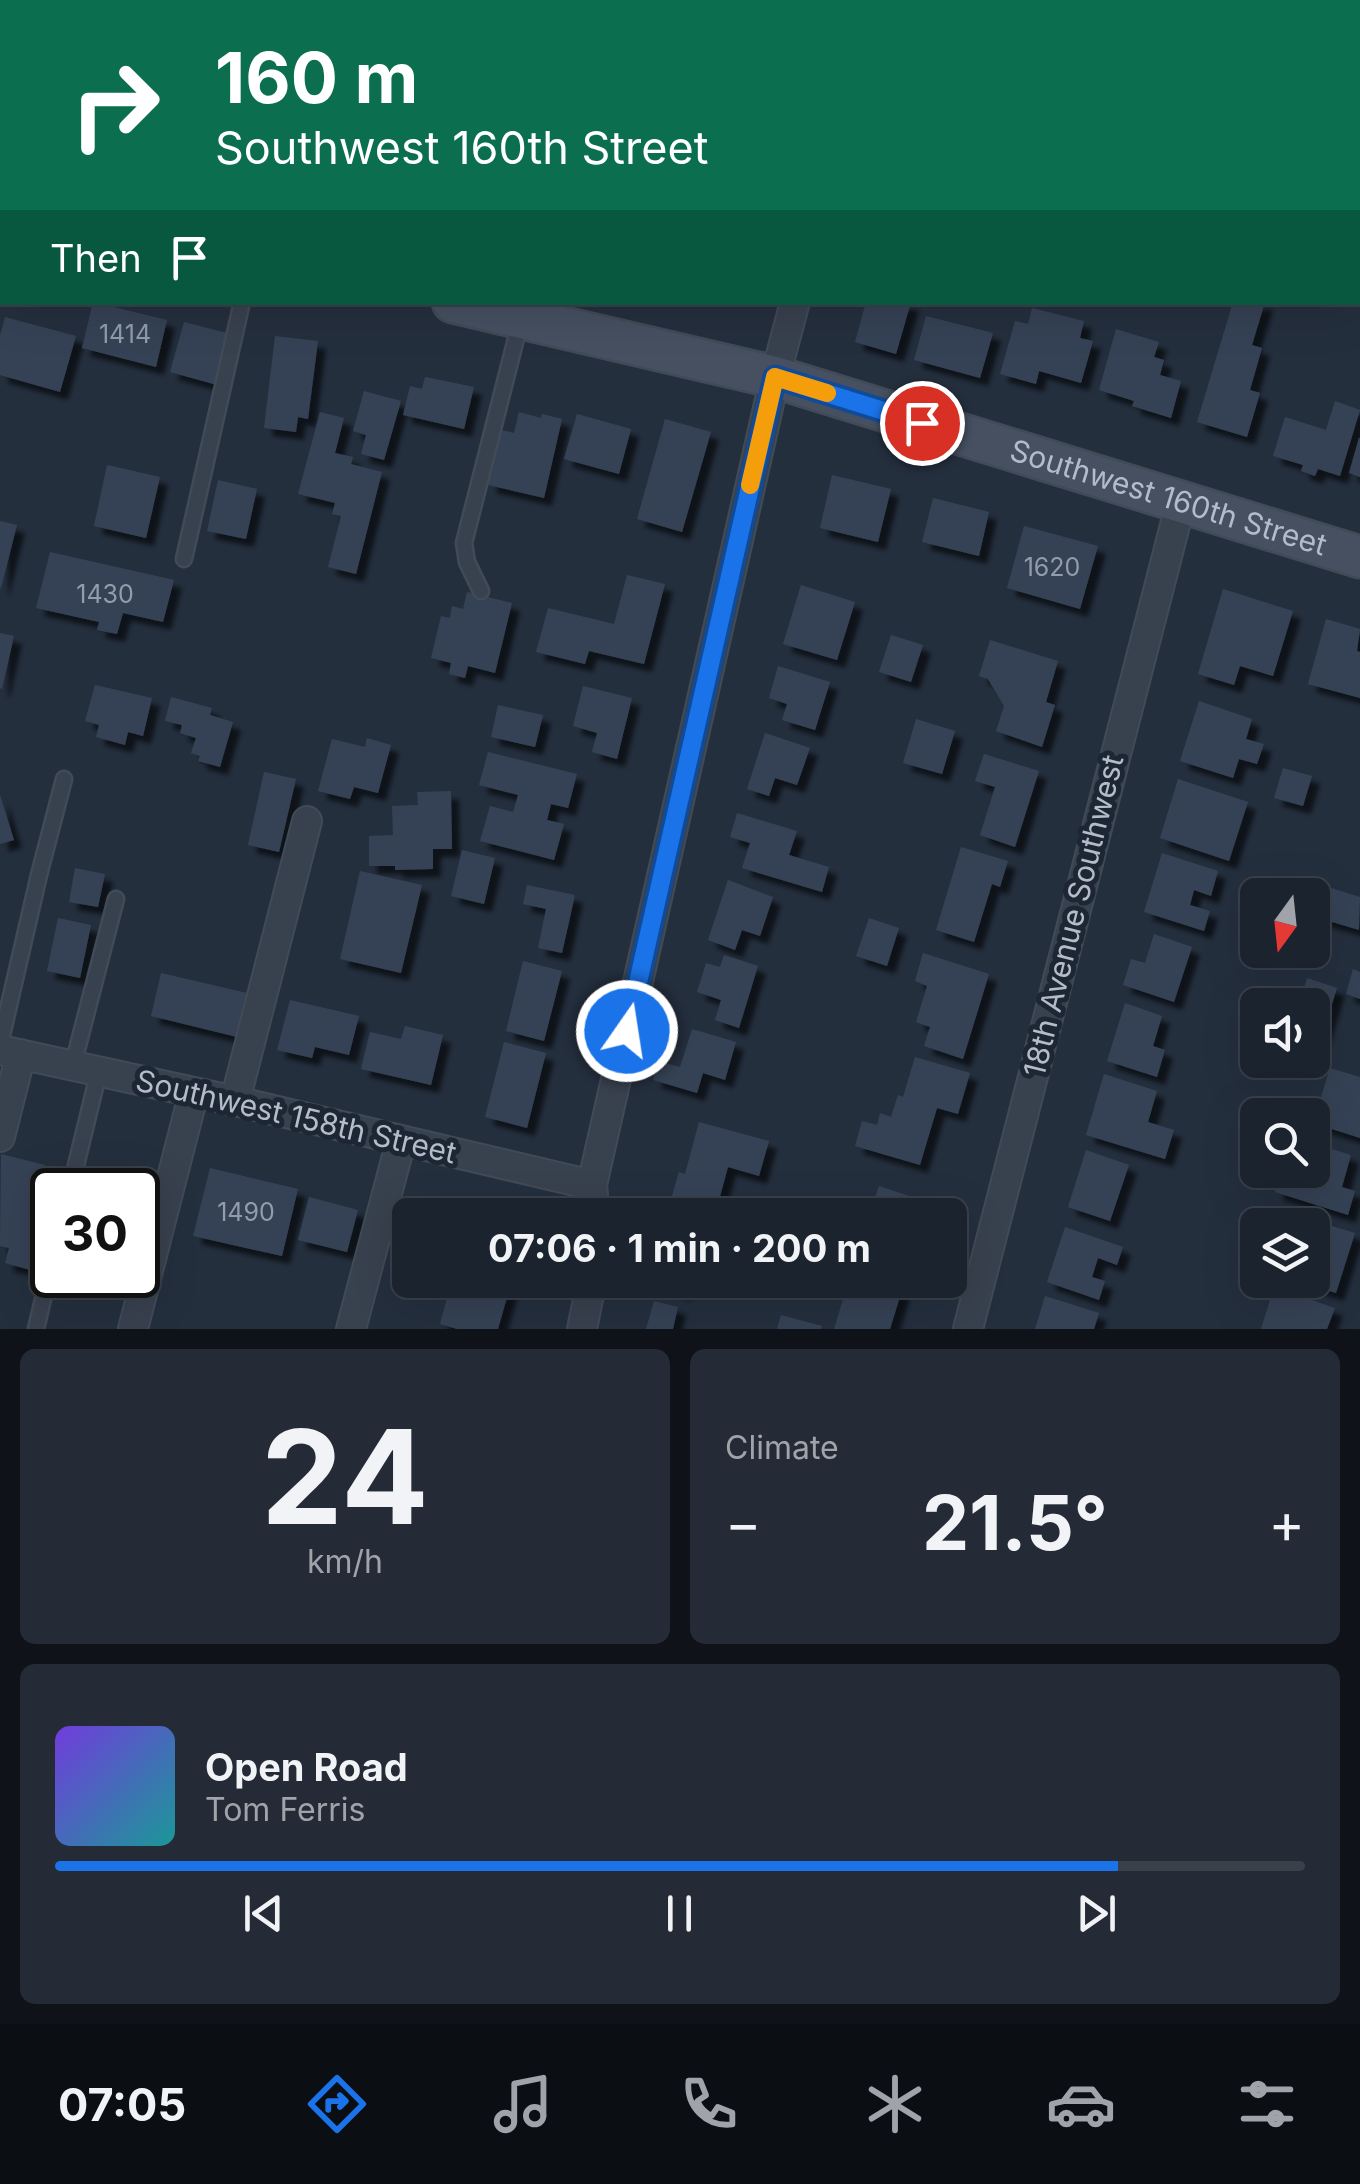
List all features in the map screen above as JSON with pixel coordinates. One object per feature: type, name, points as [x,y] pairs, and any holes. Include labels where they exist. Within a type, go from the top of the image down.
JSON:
[{"type":"street","name":"Southwest 160th Street","points":[[466,305],[775,377],[1360,557]]},
{"type":"street","points":[[593,1198],[592,1185],[775,377],[795,305]]},
{"type":"street","name":"18th Avenue Southwest","points":[[968,1329],[1180,502]]},
{"type":"street","points":[[235,1101],[308,821]]},
{"type":"street","points":[[0,1137],[7,1049]]},
{"type":"street","name":"Southwest 158th Street","points":[[7,1049],[592,1185]]},
{"type":"street","points":[[133,1329],[194,1092]]},
{"type":"street","points":[[351,1329],[400,1141]]},
{"type":"street","points":[[582,1329],[588,1298]]},
{"type":"lane","points":[[184,559],[241,305]]},
{"type":"lane","points":[[481,591],[467,562],[464,542],[521,318]]},
{"type":"lane","points":[[7,1049],[39,876],[64,779]]},
{"type":"lane","points":[[73,1168],[116,900]]},
{"type":"lane","points":[[36,1329],[43,1298]]},
{"type":"building","points":[[92,305],[167,320],[156,367],[82,348]]},
{"type":"building","points":[[865,305],[910,305],[896,354],[855,342]]},
{"type":"building","points":[[1232,305],[1264,305],[1252,345],[1262,348],[1250,390],[1260,393],[1247,437],[1197,422]]},
{"type":"building","points":[[1032,308],[1084,321],[1080,338],[1093,341],[1081,383],[1039,371],[1036,384],[1000,374],[1015,321],[1028,324]]},
{"type":"building","points":[[926,316],[993,333],[980,378],[914,360]]},
{"type":"building","points":[[5,317],[76,336],[60,392],[0,375],[0,336]]},
{"type":"building","points":[[184,322],[231,334],[217,385],[170,372]]},
{"type":"building","points":[[1116,329],[1159,342],[1154,357],[1164,360],[1160,375],[1181,381],[1171,418],[1099,390]]},
{"type":"building","points":[[275,336],[318,341],[308,419],[298,417],[296,432],[264,428]]},
{"type":"building","points":[[425,377],[474,387],[464,429],[403,415],[410,386],[422,389]]},
{"type":"building","points":[[364,391],[401,401],[384,460],[361,454],[366,435],[353,431]]},
{"type":"building","points":[[1335,401],[1360,410],[1340,476],[1318,469],[1315,476],[1301,471],[1303,465],[1273,456],[1285,417],[1326,430]]},
{"type":"building","points":[[320,412],[344,418],[335,453],[353,457],[351,464],[382,472],[356,574],[328,567],[341,516],[332,514],[335,503],[298,494]]},
{"type":"building","points":[[519,412],[562,419],[544,498],[488,485],[501,430],[514,433]]},
{"type":"building","points":[[577,414],[631,429],[619,474],[564,459]]},
{"type":"building","points":[[665,419],[711,432],[682,532],[637,519]]},
{"type":"building","points":[[1360,438],[1360,477],[1349,473]]},
{"type":"building","points":[[107,465],[160,477],[146,538],[94,526]]},
{"type":"building","points":[[832,475],[891,489],[878,542],[820,528]]},
{"type":"building","points":[[218,480],[257,489],[246,539],[207,531]]},
{"type":"building","points":[[933,498],[989,512],[979,556],[922,542]]},
{"type":"building","points":[[0,521],[17,525],[1,588],[0,588]]},
{"type":"building","points":[[1024,526],[1098,546],[1080,609],[1007,588]]},
{"type":"building","points":[[50,552],[174,580],[163,622],[123,613],[117,634],[97,630],[99,622],[36,608]]},
{"type":"building","points":[[627,575],[665,584],[644,664],[589,651],[585,664],[536,652],[548,608],[614,624]]},
{"type":"building","points":[[801,585],[855,602],[837,660],[783,644]]},
{"type":"building","points":[[1223,589],[1293,611],[1273,676],[1240,666],[1234,685],[1198,674]]},
{"type":"building","points":[[467,592],[512,603],[495,673],[468,666],[465,678],[449,674],[451,663],[431,658],[441,616],[450,618],[452,606],[463,609]]},
{"type":"building","points":[[1326,619],[1360,629],[1360,698],[1308,684]]},
{"type":"building","points":[[0,633],[14,636],[2,689],[0,688]]},
{"type":"building","points":[[891,635],[923,645],[911,682],[879,672]]},
{"type":"building","points":[[990,640],[1058,661],[1046,702],[1055,705],[1042,747],[996,731],[1004,706],[988,679],[979,676]]},
{"type":"building","points":[[778,666],[830,682],[815,730],[782,720],[787,704],[769,698]]},
{"type":"building","points":[[95,685],[152,698],[143,736],[128,732],[125,745],[96,737],[99,725],[85,721]]},
{"type":"building","points":[[583,686],[632,698],[617,759],[592,752],[597,733],[573,726]]},
{"type":"building","points":[[171,697],[212,708],[210,715],[233,722],[220,767],[198,761],[200,756],[191,753],[196,738],[180,733],[182,725],[165,721]]},
{"type":"building","points":[[1199,701],[1252,719],[1246,739],[1264,744],[1257,764],[1239,759],[1233,778],[1180,761]]},
{"type":"building","points":[[498,705],[543,715],[535,747],[491,737]]},
{"type":"building","points":[[916,719],[955,731],[942,774],[903,763]]},
{"type":"building","points":[[765,733],[810,748],[797,785],[775,778],[769,796],[747,789]]},
{"type":"building","points":[[367,738],[391,745],[378,793],[354,787],[350,799],[318,791],[332,739],[365,747]]},
{"type":"building","points":[[488,752],[577,774],[568,808],[551,804],[547,820],[564,824],[554,860],[480,841],[490,806],[513,812],[518,795],[479,785]]},
{"type":"building","points":[[984,754],[1039,771],[1015,847],[980,835],[995,787],[975,781]]},
{"type":"building","points":[[1283,768],[1312,776],[1303,806],[1274,798]]},
{"type":"building","points":[[264,772],[296,779],[279,852],[248,845]]},
{"type":"building","points":[[1178,779],[1248,802],[1229,861],[1160,838]]},
{"type":"building","points":[[451,791],[452,849],[433,849],[433,869],[369,866],[369,836],[393,835],[392,806],[418,805],[417,792]]},
{"type":"building","points":[[0,795],[14,840],[0,844]]},
{"type":"building","points":[[737,813],[797,831],[789,855],[829,867],[822,892],[742,868],[750,843],[730,837]]},
{"type":"building","points":[[961,847],[1008,861],[1000,887],[992,884],[974,942],[936,930]]},
{"type":"building","points":[[462,850],[495,858],[484,904],[451,896]]},
{"type":"building","points":[[1162,853],[1218,871],[1211,896],[1194,890],[1190,905],[1210,911],[1204,931],[1144,912]]},
{"type":"building","points":[[75,868],[105,874],[98,907],[69,902]]},
{"type":"building","points":[[360,871],[422,885],[401,973],[340,959]]},
{"type":"building","points":[[728,880],[773,897],[760,936],[742,930],[735,950],[708,940]]},
{"type":"building","points":[[527,885],[575,895],[562,953],[538,948],[546,909],[523,904]]},
{"type":"building","points":[[1330,888],[1360,897],[1359,930],[1330,921]]},
{"type":"building","points":[[58,918],[91,925],[80,978],[47,971]]},
{"type":"building","points":[[869,918],[899,928],[887,966],[856,956]]},
{"type":"building","points":[[1154,934],[1192,947],[1174,1002],[1123,985],[1131,959],[1145,963]]},
{"type":"building","points":[[923,953],[989,974],[963,1059],[924,1046],[930,1027],[916,1022],[927,986],[915,981]]},
{"type":"building","points":[[724,955],[758,966],[739,1028],[715,1020],[721,1000],[697,992],[706,963],[720,967]]},
{"type":"building","points":[[523,961],[562,971],[544,1041],[506,1031]]},
{"type":"building","points":[[1353,969],[1360,972],[1360,999],[1346,994]]},
{"type":"building","points":[[161,973],[247,993],[237,1037],[151,1016]]},
{"type":"building","points":[[1307,978],[1337,988],[1330,1010],[1330,988],[1304,988]]},
{"type":"building","points":[[290,1000],[359,1016],[349,1055],[315,1047],[312,1058],[277,1050]]},
{"type":"building","points":[[1125,1003],[1162,1016],[1153,1046],[1165,1050],[1157,1077],[1107,1061]]},
{"type":"building","points":[[405,1026],[443,1035],[431,1085],[361,1069],[370,1032],[401,1039]]},
{"type":"building","points":[[692,1029],[736,1042],[725,1080],[703,1073],[697,1093],[653,1080],[658,1061],[680,1067]]},
{"type":"building","points":[[504,1042],[546,1053],[527,1128],[485,1117]]},
{"type":"building","points":[[915,1057],[970,1073],[958,1114],[937,1108],[920,1165],[855,1146],[862,1121],[877,1125],[880,1113],[891,1117],[898,1095],[903,1097]]},
{"type":"building","points":[[1330,1068],[1360,1077],[1360,1138],[1330,1128],[1330,1098],[1321,1098]]},
{"type":"building","points":[[1104,1074],[1157,1091],[1148,1122],[1174,1130],[1165,1159],[1086,1135]]},
{"type":"building","points":[[699,1122],[769,1141],[759,1176],[728,1167],[720,1198],[671,1198],[679,1172],[685,1174]]},
{"type":"building","points":[[1330,1148],[1351,1155],[1342,1187],[1355,1191],[1348,1215],[1275,1192],[1276,1188],[1330,1188]]},
{"type":"building","points":[[1086,1150],[1129,1165],[1110,1221],[1068,1207]]},
{"type":"building","points":[[1,1154],[45,1165],[30,1168],[30,1270],[5,1263],[9,1248],[0,1246]]},
{"type":"building","points":[[210,1168],[298,1189],[282,1256],[193,1236]]},
{"type":"building","points":[[879,1186],[915,1198],[875,1198]]},
{"type":"building","points":[[309,1197],[358,1210],[347,1252],[298,1240]]},
{"type":"building","points":[[1330,1225],[1355,1233],[1336,1293],[1330,1291]]},
{"type":"building","points":[[1065,1227],[1123,1247],[1117,1265],[1098,1258],[1092,1277],[1105,1281],[1099,1300],[1047,1282]]},
{"type":"building","points":[[1045,1296],[1099,1313],[1094,1329],[1035,1329]]},
{"type":"building","points":[[447,1298],[507,1298],[498,1329],[457,1329],[440,1324]]},
{"type":"building","points":[[843,1298],[900,1298],[890,1329],[834,1329]]},
{"type":"building","points":[[1271,1298],[1306,1298],[1335,1308],[1327,1329],[1261,1329]]},
{"type":"building","points":[[654,1301],[678,1307],[673,1329],[646,1329]]},
{"type":"building","points":[[781,1315],[822,1326],[777,1329]]},
{"type":"slow traffic","points":[[750,485],[775,377],[827,393]]},
{"type":"route","points":[[627,1031],[775,377],[922,423]]}]
